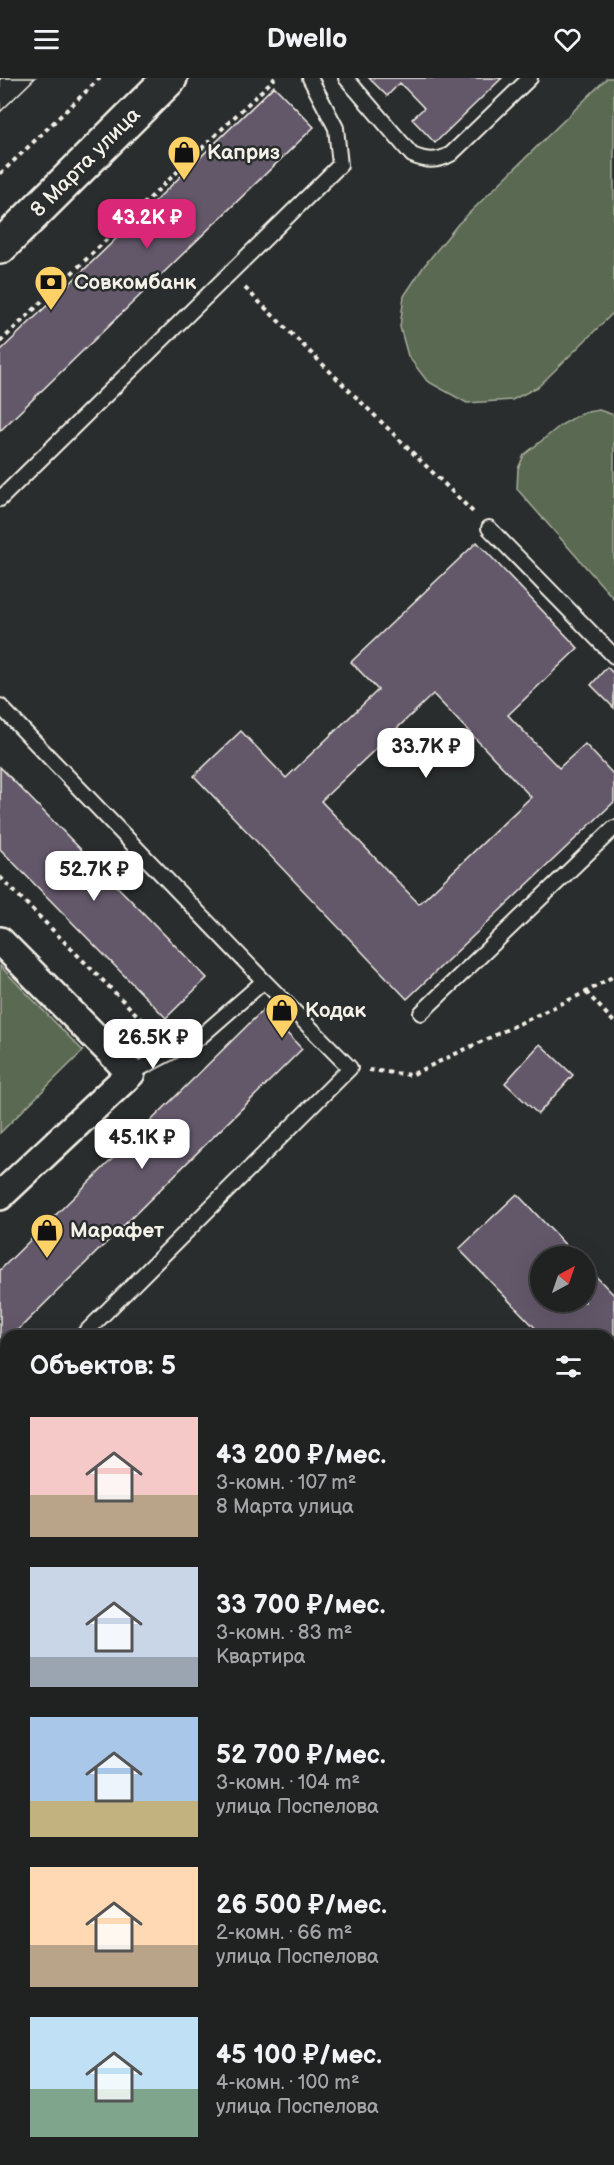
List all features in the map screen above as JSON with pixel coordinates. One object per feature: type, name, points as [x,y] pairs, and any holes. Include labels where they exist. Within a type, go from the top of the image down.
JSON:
[{"type":"street","name":"8 Марта улица","points":[[0,247],[170,78]]},
{"type":"street","points":[[0,941],[131,1073],[0,1196]]},
{"type":"lane","points":[[0,499],[340,165],[336,128],[310,78]]},
{"type":"lane","points":[[346,78],[412,155],[422,160],[432,161],[441,160],[451,154],[530,78]]},
{"type":"lane","points":[[489,528],[614,656]]},
{"type":"lane","points":[[0,706],[350,1068],[88,1330]]},
{"type":"lane","points":[[421,1013],[614,829]]},
{"type":"lane","points":[[131,1073],[200,1037],[264,981]]},
{"type":"path","points":[[0,174],[100,78]]},
{"type":"path","points":[[0,342],[275,78]]},
{"type":"path","points":[[230,273],[489,528]]},
{"type":"path","points":[[0,877],[173,1051]]},
{"type":"path","points":[[350,1068],[411,1075],[586,992],[614,976]]},
{"type":"path","points":[[586,992],[614,1022]]},
{"type":"green space","points":[[607,78],[614,78],[614,312],[538,387],[512,400],[467,403],[427,381],[408,356],[400,327],[404,296],[424,266],[458,224]]},
{"type":"green space","points":[[599,410],[614,415],[614,599],[517,489],[518,469],[524,455],[561,425],[582,413]]},
{"type":"green space","points":[[0,966],[83,1051],[0,1133]]},
{"type":"building","points":[[0,78],[35,78],[0,112]]},
{"type":"building","points":[[0,78],[35,78],[0,112]]},
{"type":"building","points":[[369,78],[502,78],[435,143],[412,119],[424,108],[400,83],[387,96]]},
{"type":"building","points":[[274,86],[314,127],[0,431],[0,351]]},
{"type":"building","points":[[477,542],[578,648],[508,715],[559,768],[585,744],[614,775],[614,802],[407,999],[194,776],[241,731],[286,778],[378,690],[351,662]],"holes":[[[433,694],[531,797],[419,904],[321,801]]]},
{"type":"building","points":[[607,667],[614,674],[614,708],[591,685]]},
{"type":"building","points":[[0,767],[207,978],[166,1018],[0,849]]},
{"type":"building","points":[[264,1009],[302,1049],[18,1330],[0,1330],[0,1270]]},
{"type":"building","points":[[540,1044],[573,1075],[538,1114],[505,1083]]},
{"type":"building","points":[[517,1194],[567,1246],[530,1246],[530,1312],[596,1312],[596,1276],[614,1295],[614,1330],[537,1330],[459,1249]]},
{"type":"place","name":"Каприз","points":[[184,181]]},
{"type":"place","name":"Совкомбанк","points":[[51,311]]},
{"type":"place","name":"Кодак","points":[[282,1039]]},
{"type":"place","name":"Марафет","points":[[47,1259]]}]
